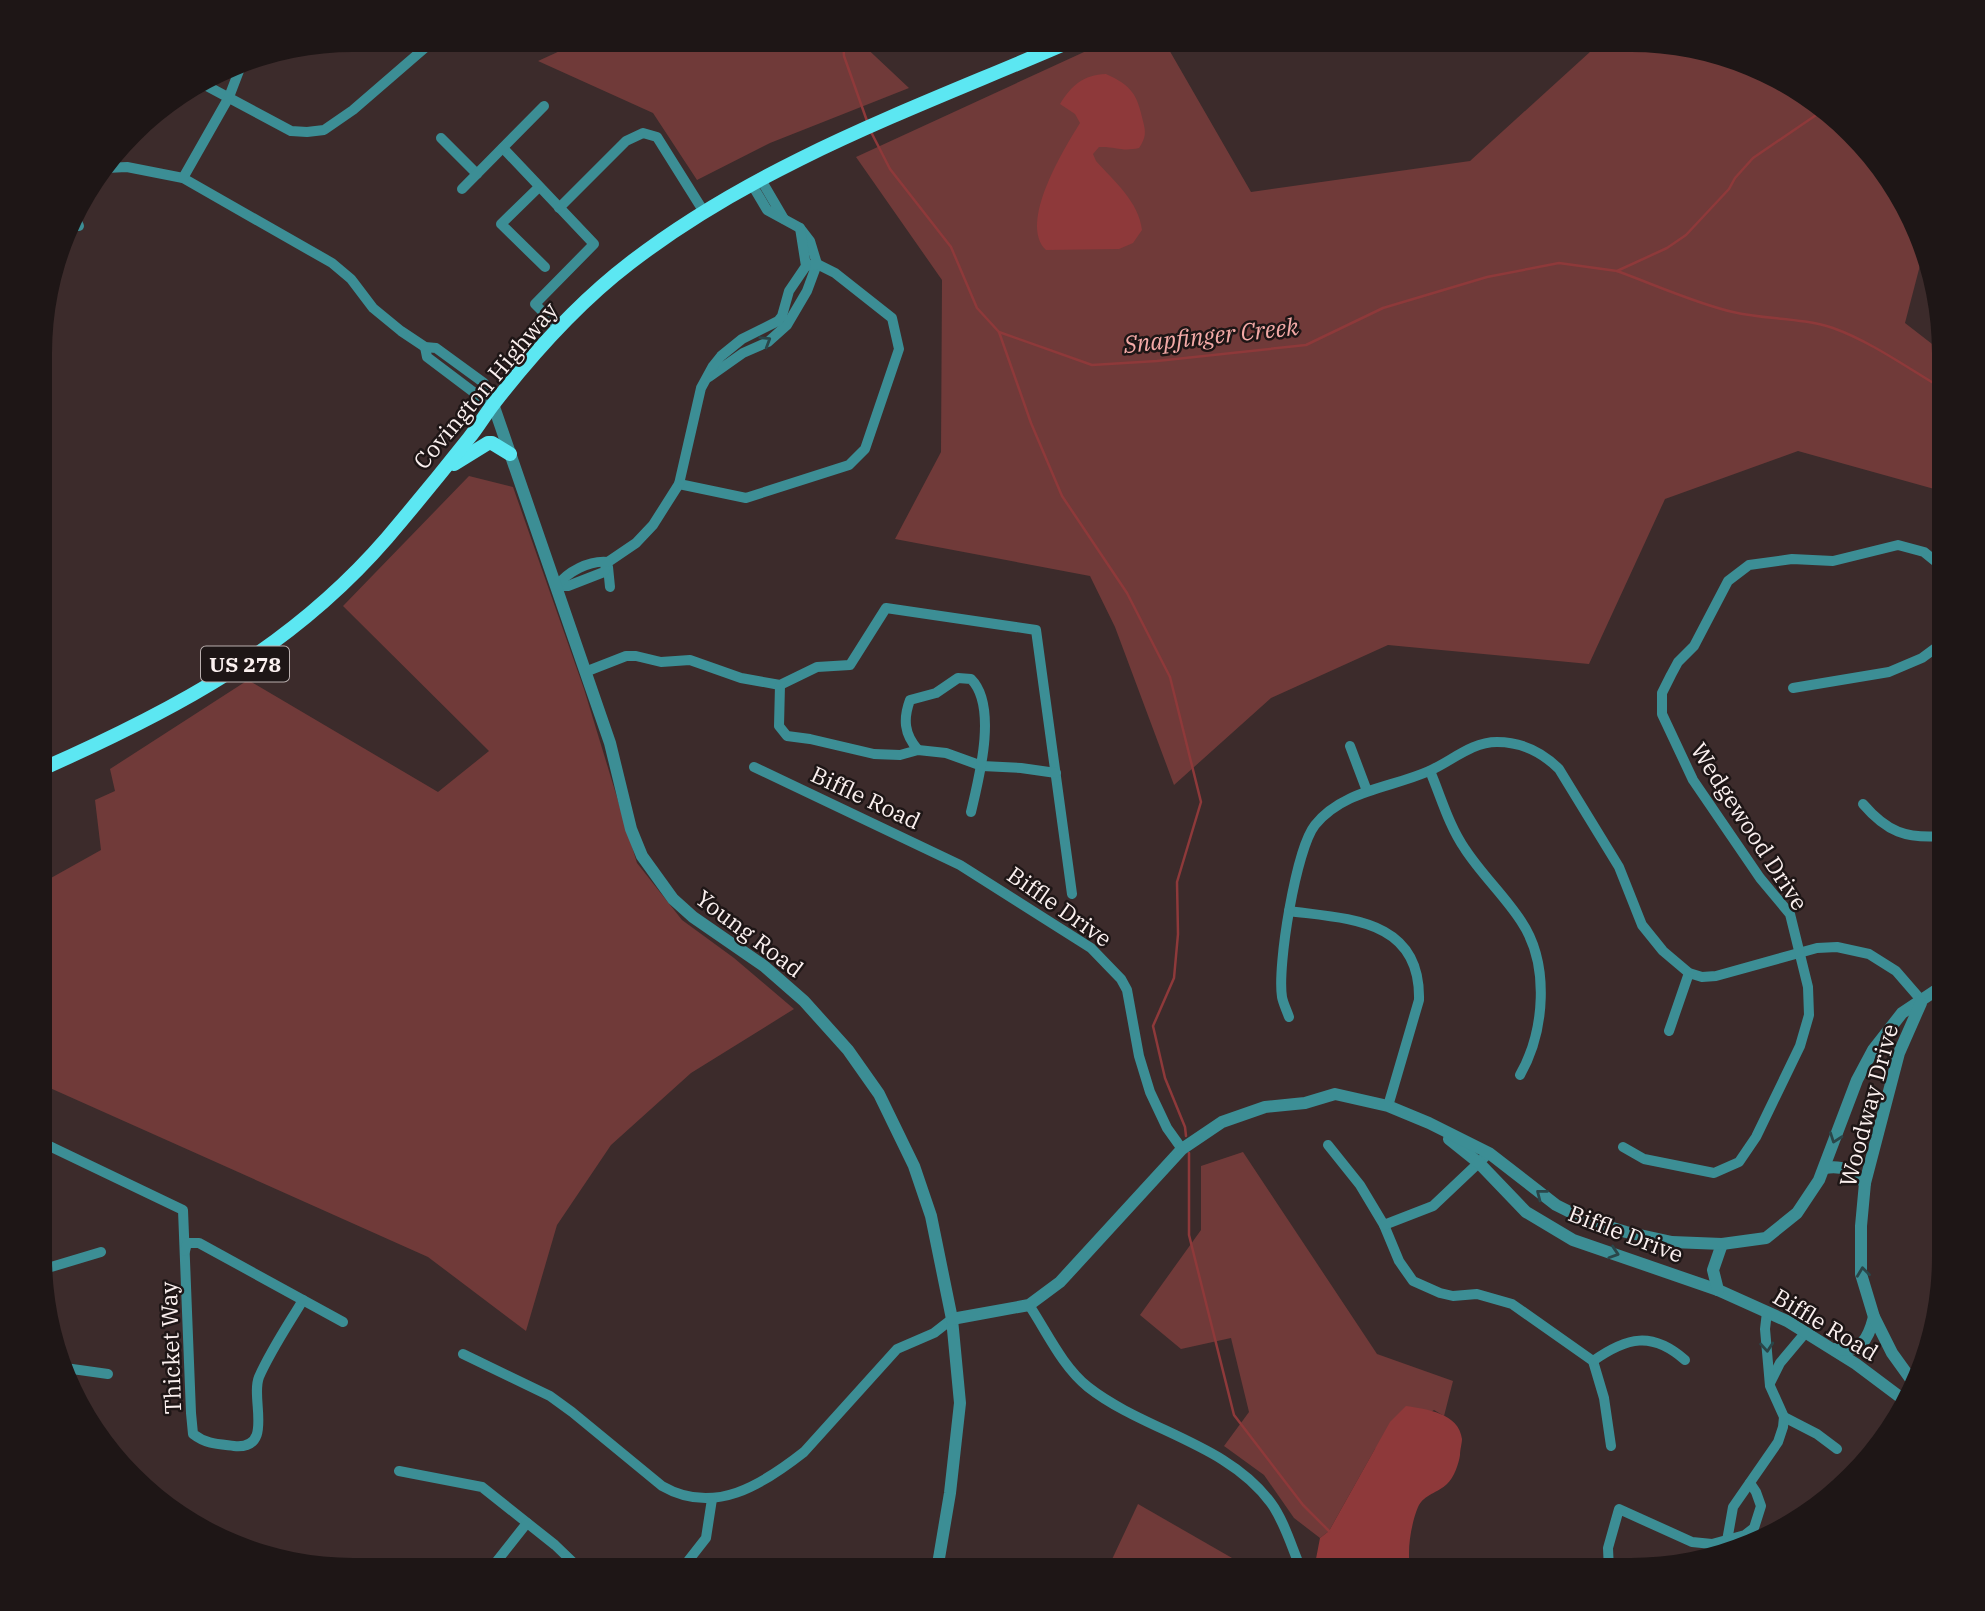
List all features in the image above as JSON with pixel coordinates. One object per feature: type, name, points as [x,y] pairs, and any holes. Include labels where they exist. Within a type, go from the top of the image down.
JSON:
[{"type":"main road","name":"Covington Highway","points":[[52,765],[130,730],[251,660],[307,617],[361,565],[559,328],[628,265],[755,180],[831,143],[1045,52]]},
{"type":"main road","points":[[446,465],[450,466],[488,443],[510,454]]},
{"type":"street","points":[[212,88],[291,131],[324,130],[352,110],[420,52]]},
{"type":"street","points":[[183,178],[229,97],[237,75]]},
{"type":"street","points":[[463,189],[544,106]]},
{"type":"street","points":[[559,208],[626,141],[643,133],[657,137],[704,212]]},
{"type":"street","points":[[441,138],[477,174]]},
{"type":"street","points":[[503,148],[594,244],[535,303],[559,328]]},
{"type":"street","points":[[117,167],[183,178],[332,263],[351,279],[373,308],[425,347],[427,357],[475,394],[493,404]]},
{"type":"street","points":[[556,586],[568,586],[604,572],[608,562],[636,543],[653,525],[679,484],[701,388],[709,377],[743,353],[768,342],[787,325],[807,291],[812,265],[810,241],[800,228],[767,210],[755,180]]},
{"type":"street","points":[[539,187],[501,224],[545,267]]},
{"type":"street","points":[[679,484],[746,498],[849,466],[865,449],[899,349],[892,318],[835,273],[812,265]]},
{"type":"street","name":"Young Road","points":[[493,404],[610,743],[631,829],[642,856],[673,899],[693,917],[764,966],[804,1001],[848,1050],[892,1117],[914,1166],[931,1216],[952,1319],[960,1403],[950,1493],[939,1558]]},
{"type":"street","name":"Wedgewood Drive","points":[[1623,1147],[1644,1159],[1714,1173],[1739,1161],[1756,1137],[1800,1046],[1809,1015],[1808,987],[1790,914],[1760,878],[1693,780],[1662,714],[1662,693],[1678,662],[1694,646],[1728,582],[1749,565],[1792,559],[1833,561],[1898,545],[1924,552],[1932,558]]},
{"type":"street","points":[[556,586],[565,575],[598,561],[608,562]]},
{"type":"street","points":[[608,562],[610,587]]},
{"type":"street","points":[[581,568],[586,580]]},
{"type":"street","points":[[585,672],[626,656],[636,656],[661,662],[690,660],[740,678],[780,685],[817,667],[850,665],[886,608],[1036,630],[1072,894]]},
{"type":"street","points":[[1793,688],[1889,672],[1922,659],[1932,651]]},
{"type":"street","points":[[918,750],[908,739],[905,726],[905,712],[911,700],[936,693],[958,678],[971,679],[980,688],[985,728],[982,766],[971,812]]},
{"type":"street","points":[[780,685],[779,726],[787,736],[810,738],[874,754],[900,755],[918,750],[946,753],[982,766],[1056,773]]},
{"type":"street","points":[[1289,1017],[1282,997],[1282,985],[1289,911],[1303,846],[1314,825],[1336,806],[1367,791],[1430,771],[1468,749],[1494,742],[1527,746],[1550,759],[1559,769],[1619,867],[1642,925],[1663,951],[1689,973],[1702,977],[1716,976],[1817,948],[1837,947],[1869,954],[1896,971],[1922,1001]]},
{"type":"street","points":[[1350,746],[1367,791]]},
{"type":"street","name":"Biffle Road","points":[[754,767],[960,865]]},
{"type":"street","points":[[1430,771],[1465,850],[1502,893],[1524,924],[1538,960],[1541,991],[1538,1017],[1529,1060],[1520,1075]]},
{"type":"street","points":[[1863,804],[1882,823],[1903,835],[1932,838]]},
{"type":"street","name":"Biffle Drive","points":[[960,865],[1091,948],[1121,979],[1127,990],[1139,1056],[1150,1092],[1167,1128],[1182,1149]]},
{"type":"street","points":[[1289,911],[1346,919],[1378,928],[1401,943],[1414,962],[1419,1000],[1388,1106]]},
{"type":"street","points":[[1669,1031],[1689,973]]},
{"type":"street","name":"Woodway Drive","points":[[1722,1244],[1766,1238],[1797,1213],[1813,1192],[1825,1168],[1857,1080],[1873,1050],[1902,1013],[1932,994]]},
{"type":"street","name":"Woodway Drive","points":[[1909,1376],[1892,1353],[1874,1317],[1861,1274],[1861,1226],[1865,1183],[1899,1053],[1922,1001]]},
{"type":"street","name":"Biffle Drive","points":[[952,1319],[1029,1305],[1060,1282],[1182,1149],[1222,1122],[1265,1107],[1305,1103],[1335,1094],[1388,1106],[1489,1153],[1556,1205],[1586,1220],[1672,1242],[1722,1244]]},
{"type":"street","name":"Biffle Drive","points":[[1429,1123],[1479,1163],[1526,1212],[1573,1240],[1718,1290]]},
{"type":"street","points":[[1328,1145],[1360,1185],[1384,1225],[1399,1261],[1413,1281],[1440,1293],[1453,1296],[1478,1294],[1512,1304],[1592,1361],[1604,1398],[1611,1446]]},
{"type":"street","name":"Thicket Way","points":[[52,1147],[183,1210],[191,1413],[193,1434],[205,1443],[241,1446],[254,1441],[260,1431],[255,1392],[259,1377],[303,1300]]},
{"type":"street","points":[[1384,1225],[1433,1206],[1489,1153]]},
{"type":"street","points":[[1825,1168],[1838,1166],[1865,1183]]},
{"type":"street","name":"Thicket Way","points":[[185,1252],[187,1243],[198,1243],[343,1322]]},
{"type":"street","points":[[1718,1290],[1713,1270],[1722,1244]]},
{"type":"street","points":[[52,1266],[101,1251]]},
{"type":"street","name":"Biffle Road","points":[[1718,1290],[1806,1332],[1898,1396]]},
{"type":"street","points":[[1029,1305],[1072,1371],[1087,1386],[1109,1401],[1221,1460],[1253,1482],[1276,1511],[1296,1558]]},
{"type":"street","points":[[1766,1312],[1770,1383],[1776,1403],[1784,1417],[1817,1434],[1837,1449]]},
{"type":"street","points":[[1831,1348],[1847,1351],[1856,1348],[1869,1335],[1874,1317]]},
{"type":"street","points":[[463,1354],[550,1396],[678,1496],[712,1499],[751,1487],[787,1465],[804,1451],[897,1349],[934,1333],[952,1319]]},
{"type":"street","points":[[1770,1383],[1780,1363],[1806,1332]]},
{"type":"street","points":[[1592,1361],[1609,1349],[1636,1340],[1659,1342],[1672,1348],[1685,1360]]},
{"type":"street","points":[[74,1369],[108,1374]]},
{"type":"street","points":[[1726,1543],[1733,1507],[1778,1442],[1784,1417]]},
{"type":"street","points":[[399,1471],[482,1487],[567,1558]]},
{"type":"street","points":[[1608,1558],[1608,1548],[1619,1509],[1692,1542],[1712,1544],[1745,1535],[1754,1528],[1759,1519],[1761,1506],[1749,1483]]},
{"type":"street","points":[[690,1558],[706,1538],[712,1499]]},
{"type":"street","points":[[499,1558],[527,1523]]},
{"type":"shaded area","points":[[558,52],[871,52],[909,88],[770,143],[697,180],[653,113],[538,61]]},
{"type":"shaded area","points":[[1084,52],[1170,52],[1251,192],[1470,161],[1590,52],[1671,55],[1728,68],[1782,93],[1830,127],[1858,155],[1882,186],[1910,238],[1920,267],[1905,323],[1932,344],[1932,488],[1798,451],[1665,499],[1589,664],[1388,645],[1271,698],[1174,785],[1115,627],[1090,576],[895,539],[941,452],[942,280],[856,157]]},
{"type":"shaded area","points":[[1106,74],[1128,87],[1136,97],[1145,135],[1139,148],[1099,147],[1093,154],[1131,201],[1142,230],[1133,243],[1119,249],[1046,250],[1039,238],[1037,222],[1040,205],[1055,167],[1080,123],[1075,114],[1060,104],[1079,82],[1091,76]]},
{"type":"shaded area","points":[[469,476],[513,487],[584,689],[637,863],[682,920],[734,958],[794,1009],[691,1073],[611,1145],[557,1225],[526,1331],[428,1257],[52,1089],[52,877],[101,850],[95,800],[115,791],[110,769],[248,680],[438,792],[489,751],[343,606]]},
{"type":"shaded area","points":[[1243,1152],[1377,1354],[1453,1381],[1444,1416],[1434,1410],[1375,1449],[1329,1531],[1320,1538],[1294,1518],[1264,1475],[1224,1446],[1249,1412],[1231,1338],[1181,1349],[1140,1315],[1201,1230],[1201,1166]]},
{"type":"shaded area","points":[[1406,1406],[1432,1411],[1455,1423],[1462,1439],[1459,1462],[1452,1478],[1424,1499],[1418,1507],[1410,1539],[1409,1558],[1316,1558],[1320,1538],[1329,1531],[1390,1422]]},
{"type":"shaded area","points":[[1138,1504],[1232,1558],[1113,1558]]},
{"type":"waterway","name":"Snapfinger Creek","points":[[844,52],[867,121]]},
{"type":"waterway","name":"Snapfinger Creek","points":[[870,130],[890,169],[951,247],[977,308],[999,332],[1092,365],[1306,345],[1383,308],[1487,277],[1559,263],[1617,271],[1667,248],[1686,235],[1729,189],[1753,158],[1816,115]]},
{"type":"waterway","points":[[1617,271],[1690,299],[1745,315],[1808,322],[1833,328],[1876,348],[1932,382]]},
{"type":"waterway","points":[[999,332],[1031,423],[1062,496],[1127,593],[1170,677],[1201,802],[1177,882],[1178,934],[1174,978],[1153,1026],[1165,1078],[1185,1127],[1186,1136]]},
{"type":"waterway","points":[[1189,1153],[1189,1235],[1234,1415],[1303,1505],[1329,1531]]}]
